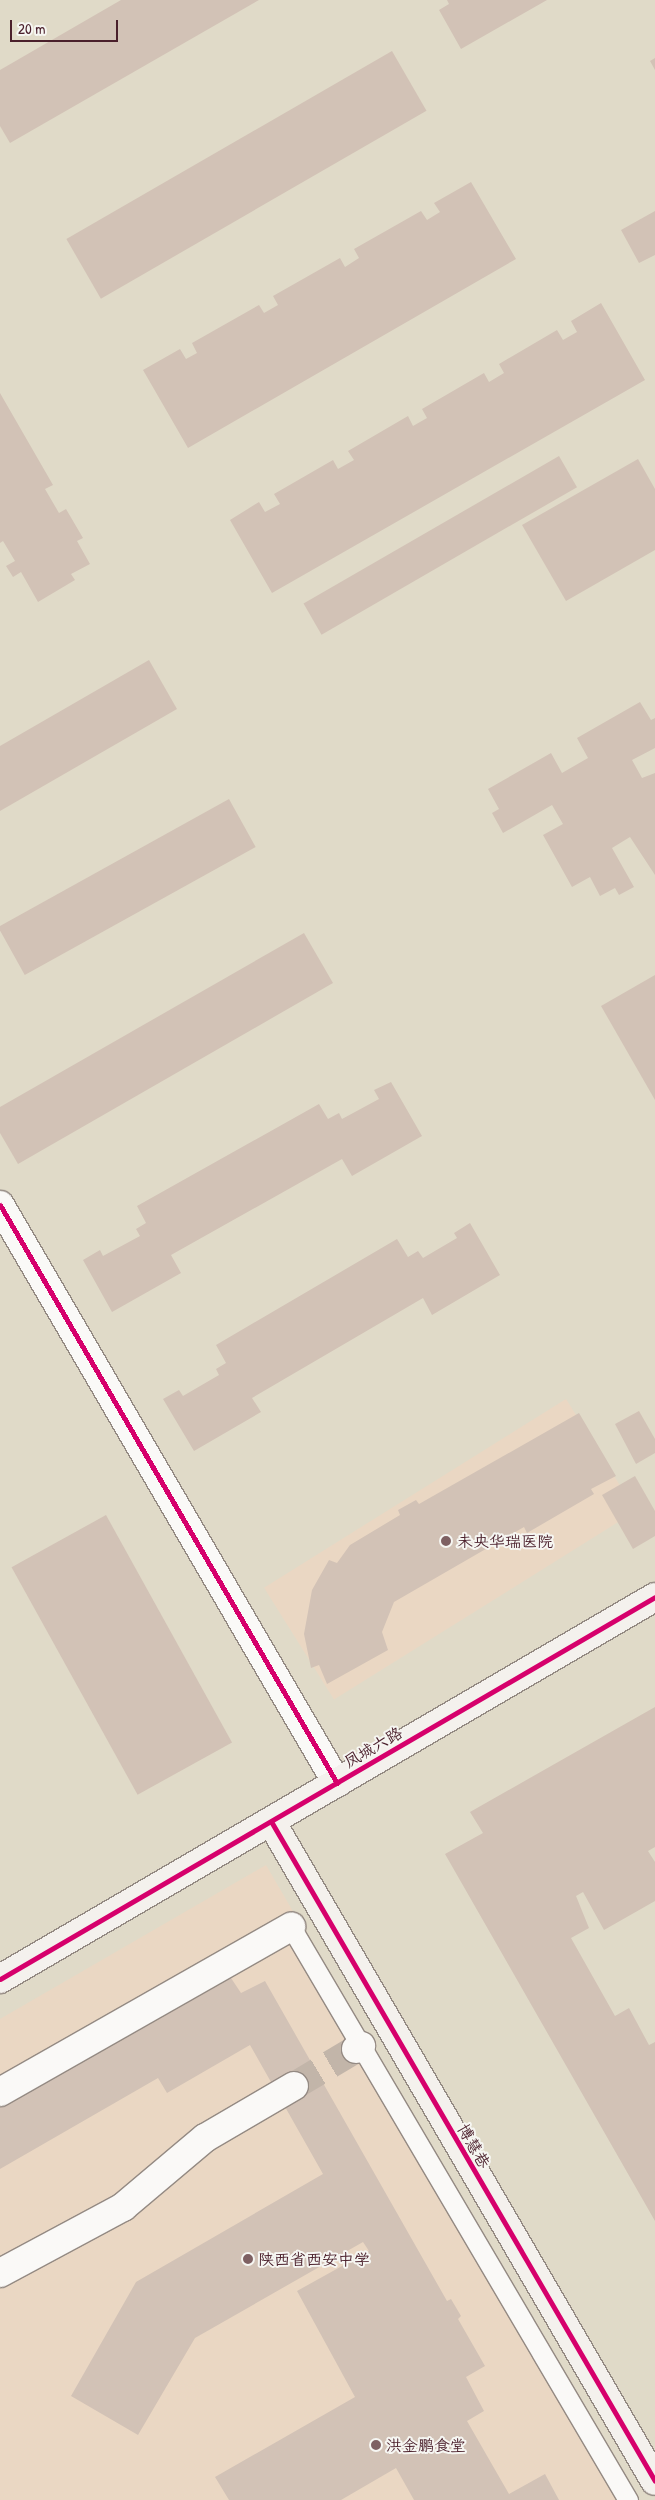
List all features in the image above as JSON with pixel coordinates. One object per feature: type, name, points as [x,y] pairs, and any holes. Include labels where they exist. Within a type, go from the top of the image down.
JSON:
[{"type":"street","points":[[0,1205],[337,1783]]},
{"type":"street","name":"凤城六路","points":[[0,1979],[272,1823],[655,1597]]},
{"type":"street","name":"博慧巷","points":[[272,1823],[655,2481]]},
{"type":"street","points":[[0,2092],[291,1927]]},
{"type":"street","points":[[0,2273],[123,2206],[205,2138],[294,2086]]},
{"type":"lane","points":[[291,1927],[359,2047],[628,2500]]},
{"type":"shaded area","name":"未央华瑞医院","points":[[566,1399],[636,1511],[334,1700],[264,1588]]},
{"type":"shaded area","name":"陕西省西安中学","points":[[266,1865],[635,2500],[0,2500],[0,2019]]},
{"type":"building","points":[[121,0],[259,0],[10,143],[0,126],[0,70]]},
{"type":"building","points":[[447,0],[547,0],[461,49],[439,10],[449,4]]},
{"type":"building","points":[[392,51],[426,111],[101,299],[66,239]]},
{"type":"building","points":[[655,58],[655,70],[650,61]]},
{"type":"building","points":[[471,182],[516,259],[188,448],[143,370],[180,349],[186,359],[197,353],[192,343],[259,305],[264,313],[278,305],[273,296],[340,258],[345,267],[359,258],[354,249],[421,211],[427,220],[440,212],[434,203]]},
{"type":"building","points":[[655,211],[655,255],[639,263],[621,230]]},
{"type":"building","points":[[601,303],[645,380],[272,593],[230,520],[259,502],[265,512],[280,504],[274,494],[333,460],[338,469],[354,460],[348,451],[408,416],[413,426],[427,418],[422,409],[484,373],[489,382],[504,373],[499,364],[557,330],[563,340],[577,332],[571,321]]},
{"type":"building","points":[[0,393],[53,485],[45,489],[59,513],[66,509],[83,538],[77,541],[90,564],[71,574],[75,580],[38,602],[21,572],[13,577],[6,566],[15,561],[3,541],[0,543]]},
{"type":"building","points":[[559,456],[577,487],[322,635],[304,604]]},
{"type":"building","points":[[638,459],[655,489],[655,550],[566,601],[522,525]]},
{"type":"building","points":[[149,660],[177,709],[0,811],[0,746]]},
{"type":"building","points":[[640,702],[651,720],[655,718],[655,748],[632,760],[642,778],[655,773],[655,875],[630,837],[612,848],[634,887],[619,895],[615,888],[600,896],[590,877],[572,887],[543,835],[563,824],[552,805],[503,833],[492,813],[499,809],[488,789],[551,753],[562,773],[588,758],[577,738]]},
{"type":"building","points":[[229,799],[256,847],[25,975],[0,930],[0,926]]},
{"type":"building","points":[[304,933],[333,983],[18,1164],[0,1133],[0,1107]]},
{"type":"building","points":[[655,975],[655,1100],[601,1006]]},
{"type":"building","points":[[391,1082],[422,1136],[352,1176],[342,1159],[171,1255],[181,1273],[112,1312],[83,1260],[100,1250],[103,1256],[140,1236],[136,1229],[146,1223],[137,1206],[319,1104],[328,1119],[339,1113],[342,1119],[379,1099],[374,1090]]},
{"type":"building","points":[[470,1223],[500,1275],[432,1315],[423,1298],[252,1398],[261,1412],[194,1451],[163,1399],[179,1390],[183,1396],[219,1375],[216,1369],[226,1363],[216,1345],[397,1239],[408,1257],[418,1251],[423,1258],[457,1238],[454,1233]]},
{"type":"building","points":[[639,1411],[655,1439],[655,1453],[636,1464],[615,1424]]},
{"type":"building","points":[[579,1413],[616,1476],[591,1489],[594,1494],[527,1533],[524,1527],[394,1602],[382,1632],[388,1650],[327,1684],[319,1665],[311,1668],[304,1634],[312,1590],[329,1560],[337,1563],[350,1545],[400,1515],[398,1510],[416,1500],[419,1504]]},
{"type":"building","points":[[635,1476],[655,1511],[655,1536],[633,1549],[602,1495]]},
{"type":"building","points":[[106,1515],[232,1742],[138,1795],[12,1567]]},
{"type":"building","points":[[655,1707],[655,1847],[648,1851],[655,1862],[655,1901],[604,1930],[583,1892],[576,1896],[589,1928],[571,1938],[615,2016],[629,2008],[649,2045],[655,2042],[655,2221],[445,1854],[483,1833],[470,1812]]},
{"type":"building","points":[[231,1978],[241,1993],[265,1981],[447,2301],[451,2299],[461,2316],[458,2319],[485,2366],[466,2377],[484,2411],[467,2421],[509,2494],[545,2474],[559,2500],[414,2500],[396,2468],[341,2500],[229,2500],[215,2477],[355,2397],[297,2291],[369,2251],[363,2242],[195,2338],[138,2435],[71,2396],[136,2282],[323,2174],[250,2045],[167,2093],[158,2078],[0,2169],[0,2093],[141,1999],[154,2022]]},
{"type":"tunnel","points":[[294,2086],[356,2049]]},
{"type":"cycle path","points":[[0,1205],[337,1783]]},
{"type":"cycle path","points":[[0,1979],[655,1597]]},
{"type":"cycle path","points":[[272,1823],[655,2481]]},
{"type":"place","name":"未央华瑞医院","points":[[446,1541]]},
{"type":"place","name":"陕西省西安中学","points":[[248,2259]]},
{"type":"place","name":"洪金鹏食堂","points":[[376,2445]]}]
